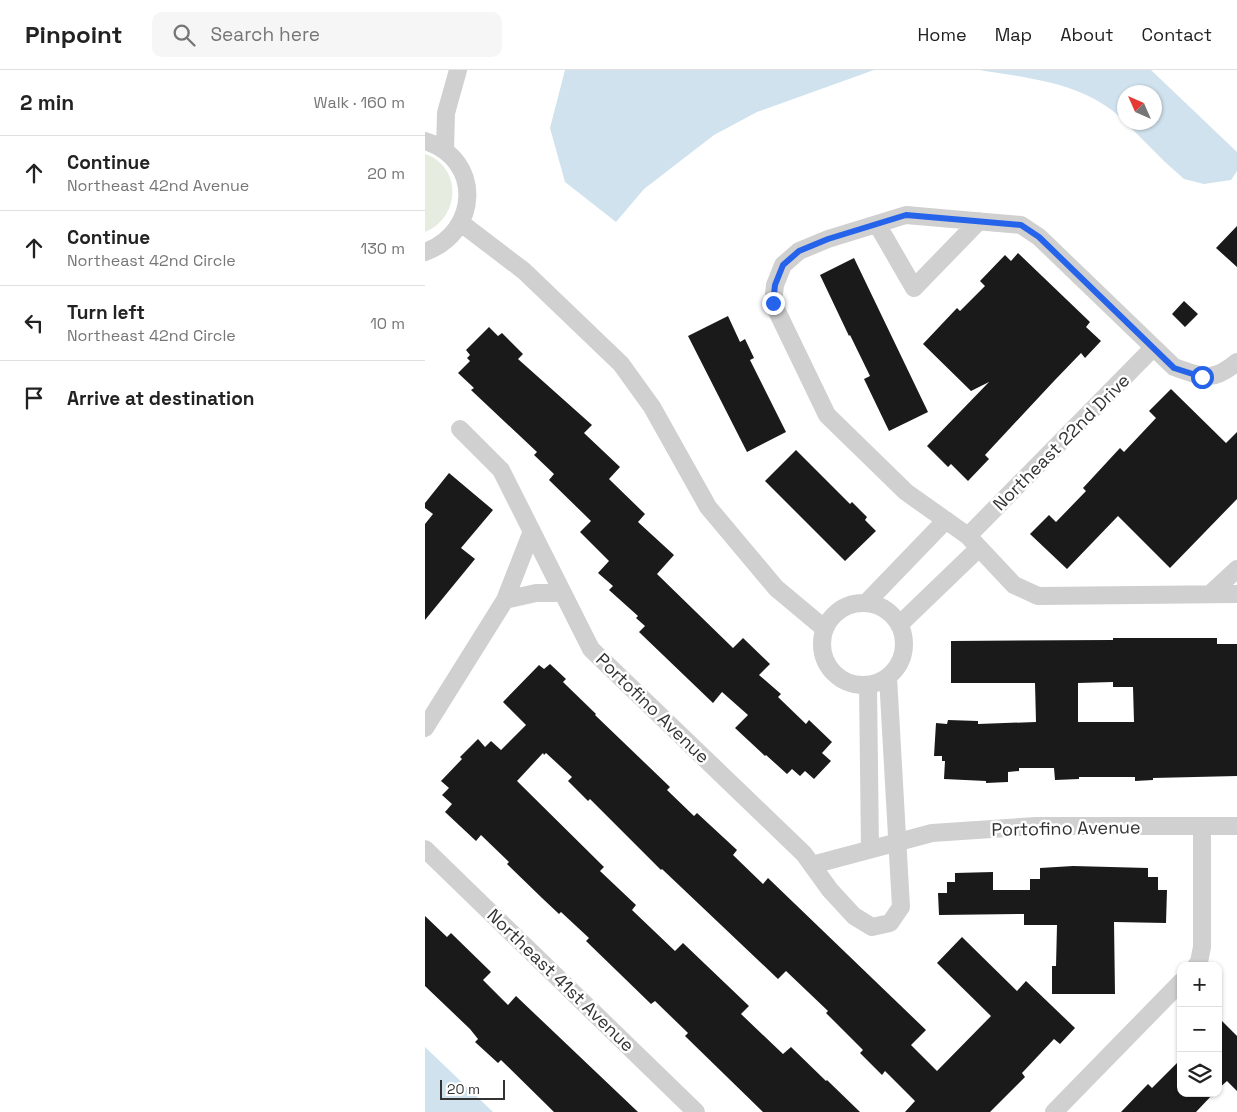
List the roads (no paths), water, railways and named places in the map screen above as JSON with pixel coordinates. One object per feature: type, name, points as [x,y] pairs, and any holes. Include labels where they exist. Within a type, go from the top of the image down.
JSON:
[{"type":"street","points":[[445,150],[446,112],[458,70]]},
{"type":"street","points":[[425,141],[445,150],[459,165],[467,184],[467,204],[461,223],[446,242],[425,252]]},
{"type":"street","points":[[1237,362],[1224,373],[1202,377],[1174,368],[1039,237],[1021,225],[906,215],[828,239],[799,251],[783,265],[775,285],[773,303],[827,415],[906,492],[974,542],[1014,585],[1038,596],[1237,594]]},
{"type":"street","points":[[877,224],[914,288],[979,221]]},
{"type":"street","points":[[461,223],[524,271],[621,364],[652,407],[708,507],[776,588],[825,629]]},
{"type":"street","name":"Northeast 22nd Drive","points":[[899,625],[1153,348]]},
{"type":"street","name":"Portofino Avenue","points":[[460,429],[501,470],[591,649],[804,854],[831,890],[854,916],[872,927],[890,923],[901,907],[897,842]]},
{"type":"street","points":[[866,604],[946,520]]},
{"type":"street","points":[[425,728],[505,600],[532,531]]},
{"type":"street","points":[[1210,594],[1237,569]]},
{"type":"street","points":[[505,600],[536,593],[563,593]]},
{"type":"street","points":[[853,604],[866,604],[879,607],[891,614],[899,625],[903,636],[903,653],[896,668],[888,676],[868,685],[855,685],[844,681],[834,674],[827,664],[823,653],[822,640],[825,629],[832,618],[853,604]]},
{"type":"street","points":[[888,676],[897,842]]},
{"type":"street","points":[[868,685],[870,849]]},
{"type":"street","name":"Portofino Avenue","points":[[812,865],[932,833],[1036,826],[1237,826]]},
{"type":"street","points":[[1199,962],[1202,946],[1202,826]]},
{"type":"street","name":"Northeast 41st Avenue","points":[[425,849],[696,1112]]},
{"type":"street","points":[[1054,1112],[1177,986]]},
{"type":"water","points":[[565,70],[874,70],[757,112],[714,135],[644,189],[616,222],[565,182],[550,128]]},
{"type":"water","points":[[979,70],[1151,70],[1237,152],[1237,171],[1231,180],[1204,184],[1184,179],[1133,130],[1162,130],[1162,85],[1117,85],[1117,115],[1093,98],[1075,90],[1018,76]]},
{"type":"water","points":[[425,1047],[493,1112],[425,1112]]}]
